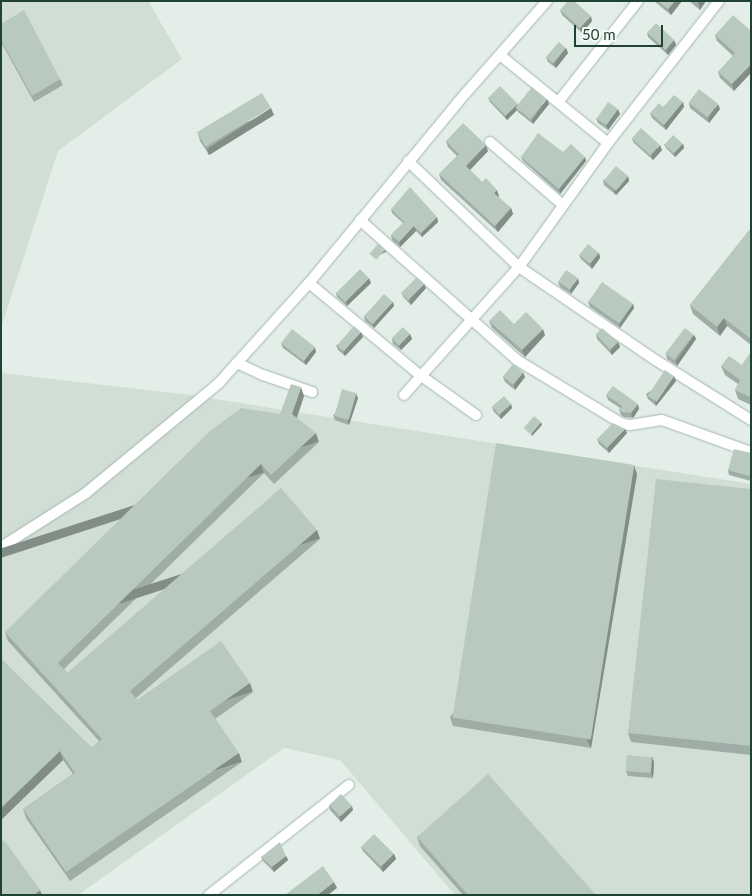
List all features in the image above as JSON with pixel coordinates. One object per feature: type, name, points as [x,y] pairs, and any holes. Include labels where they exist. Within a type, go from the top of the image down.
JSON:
[{"type":"street","points":[[1,547],[86,493],[207,394],[309,283],[408,161],[546,1]]},
{"type":"street","points":[[559,101],[638,1]]},
{"type":"street","points":[[404,395],[420,375],[472,322],[519,267],[608,144],[719,1]]},
{"type":"street","points":[[500,55],[559,101],[608,144]]},
{"type":"street","points":[[490,142],[563,205]]},
{"type":"street","points":[[408,161],[519,267],[751,420]]},
{"type":"street","points":[[360,220],[472,322],[517,360],[621,422],[630,425],[662,420],[751,452]]},
{"type":"street","points":[[309,283],[420,375],[476,415]]},
{"type":"street","points":[[237,363],[262,376],[312,392]]},
{"type":"street","points":[[209,895],[349,785]]},
{"type":"shaded area","points":[[1,1],[148,1],[182,59],[58,151],[1,328]]},
{"type":"shaded area","points":[[1,373],[190,395],[751,484],[751,895],[455,895],[340,760],[284,748],[78,895],[1,895]]},
{"type":"building","points":[[568,1],[574,1],[591,16],[580,28],[560,10]]},
{"type":"building","points":[[658,1],[675,1],[668,9]]},
{"type":"building","points":[[24,10],[60,79],[32,96],[1,40],[1,24]]},
{"type":"building","points":[[733,15],[751,31],[751,64],[732,84],[718,72],[735,53],[715,35]]},
{"type":"building","points":[[656,23],[674,40],[665,50],[647,33]]},
{"type":"building","points":[[559,42],[566,48],[553,63],[546,57]]},
{"type":"building","points":[[500,86],[518,104],[506,116],[488,98]]},
{"type":"building","points":[[532,87],[547,99],[530,119],[516,107]]},
{"type":"building","points":[[699,89],[718,104],[707,117],[689,102]]},
{"type":"building","points":[[262,93],[271,108],[206,147],[197,132]]},
{"type":"building","points":[[674,95],[683,102],[664,125],[650,113],[659,103],[663,107]]},
{"type":"building","points":[[608,102],[618,109],[606,125],[597,118]]},
{"type":"building","points":[[463,123],[486,145],[466,166],[482,182],[486,178],[497,190],[494,193],[511,208],[495,226],[439,174],[459,154],[446,141]]},
{"type":"building","points":[[641,128],[660,145],[650,155],[632,138]]},
{"type":"building","points":[[538,133],[563,152],[571,144],[585,157],[559,189],[521,157]]},
{"type":"building","points":[[673,135],[683,144],[674,153],[664,145]]},
{"type":"building","points":[[616,166],[628,176],[616,191],[604,181]]},
{"type":"building","points":[[410,187],[437,217],[421,233],[414,226],[399,242],[391,235],[404,222],[391,209]]},
{"type":"building","points":[[751,228],[751,339],[724,318],[717,327],[690,305]]},
{"type":"building","points":[[378,244],[385,250],[376,260],[369,254]]},
{"type":"building","points":[[588,244],[599,253],[590,264],[579,255]]},
{"type":"building","points":[[360,269],[369,278],[345,302],[336,293]]},
{"type":"building","points":[[566,270],[578,278],[570,289],[558,282]]},
{"type":"building","points":[[417,277],[424,284],[408,300],[401,293]]},
{"type":"building","points":[[602,282],[633,304],[619,323],[588,302]]},
{"type":"building","points":[[384,294],[393,302],[373,324],[364,316]]},
{"type":"building","points":[[500,310],[514,324],[526,312],[543,329],[522,350],[489,321]]},
{"type":"building","points":[[354,326],[361,332],[344,352],[337,346]]},
{"type":"building","points":[[403,327],[410,334],[399,345],[392,338]]},
{"type":"building","points":[[602,328],[618,342],[610,350],[596,334]]},
{"type":"building","points":[[685,328],[694,335],[674,360],[665,353]]},
{"type":"building","points":[[292,329],[315,347],[304,361],[281,343]]},
{"type":"building","points":[[751,352],[750,397],[735,390],[740,380],[721,366],[729,356],[742,365]]},
{"type":"building","points":[[513,364],[523,372],[513,385],[503,376]]},
{"type":"building","points":[[665,370],[674,376],[657,402],[648,396]]},
{"type":"building","points":[[291,384],[301,387],[292,414],[316,433],[271,475],[261,464],[58,663],[67,673],[281,488],[317,530],[130,691],[137,700],[221,641],[250,683],[210,711],[239,753],[66,872],[23,809],[75,773],[60,751],[1,808],[1,659],[92,748],[102,739],[5,632],[210,431],[241,408],[280,414]]},
{"type":"building","points":[[613,386],[638,404],[631,413],[619,410],[622,406],[606,395]]},
{"type":"building","points":[[342,389],[356,393],[349,420],[334,416]]},
{"type":"building","points":[[504,396],[511,404],[499,415],[492,406]]},
{"type":"building","points":[[534,416],[541,422],[530,434],[524,428]]},
{"type":"building","points":[[613,423],[625,429],[607,448],[597,439]]},
{"type":"building","points":[[496,443],[634,465],[591,739],[453,718]]},
{"type":"building","points":[[734,449],[751,453],[751,472],[749,476],[728,470]]},
{"type":"building","points":[[656,479],[751,489],[751,746],[628,733]]},
{"type":"building","points":[[627,755],[652,757],[651,773],[626,771]]},
{"type":"building","points":[[488,774],[596,895],[468,895],[417,837]]},
{"type":"building","points":[[341,794],[352,806],[340,817],[329,805]]},
{"type":"building","points":[[374,834],[394,854],[381,867],[361,847]]},
{"type":"building","points":[[4,840],[40,890],[34,895],[1,895],[1,842]]},
{"type":"building","points":[[280,842],[286,856],[272,867],[261,857]]},
{"type":"building","points":[[323,866],[334,882],[317,895],[285,895]]}]
